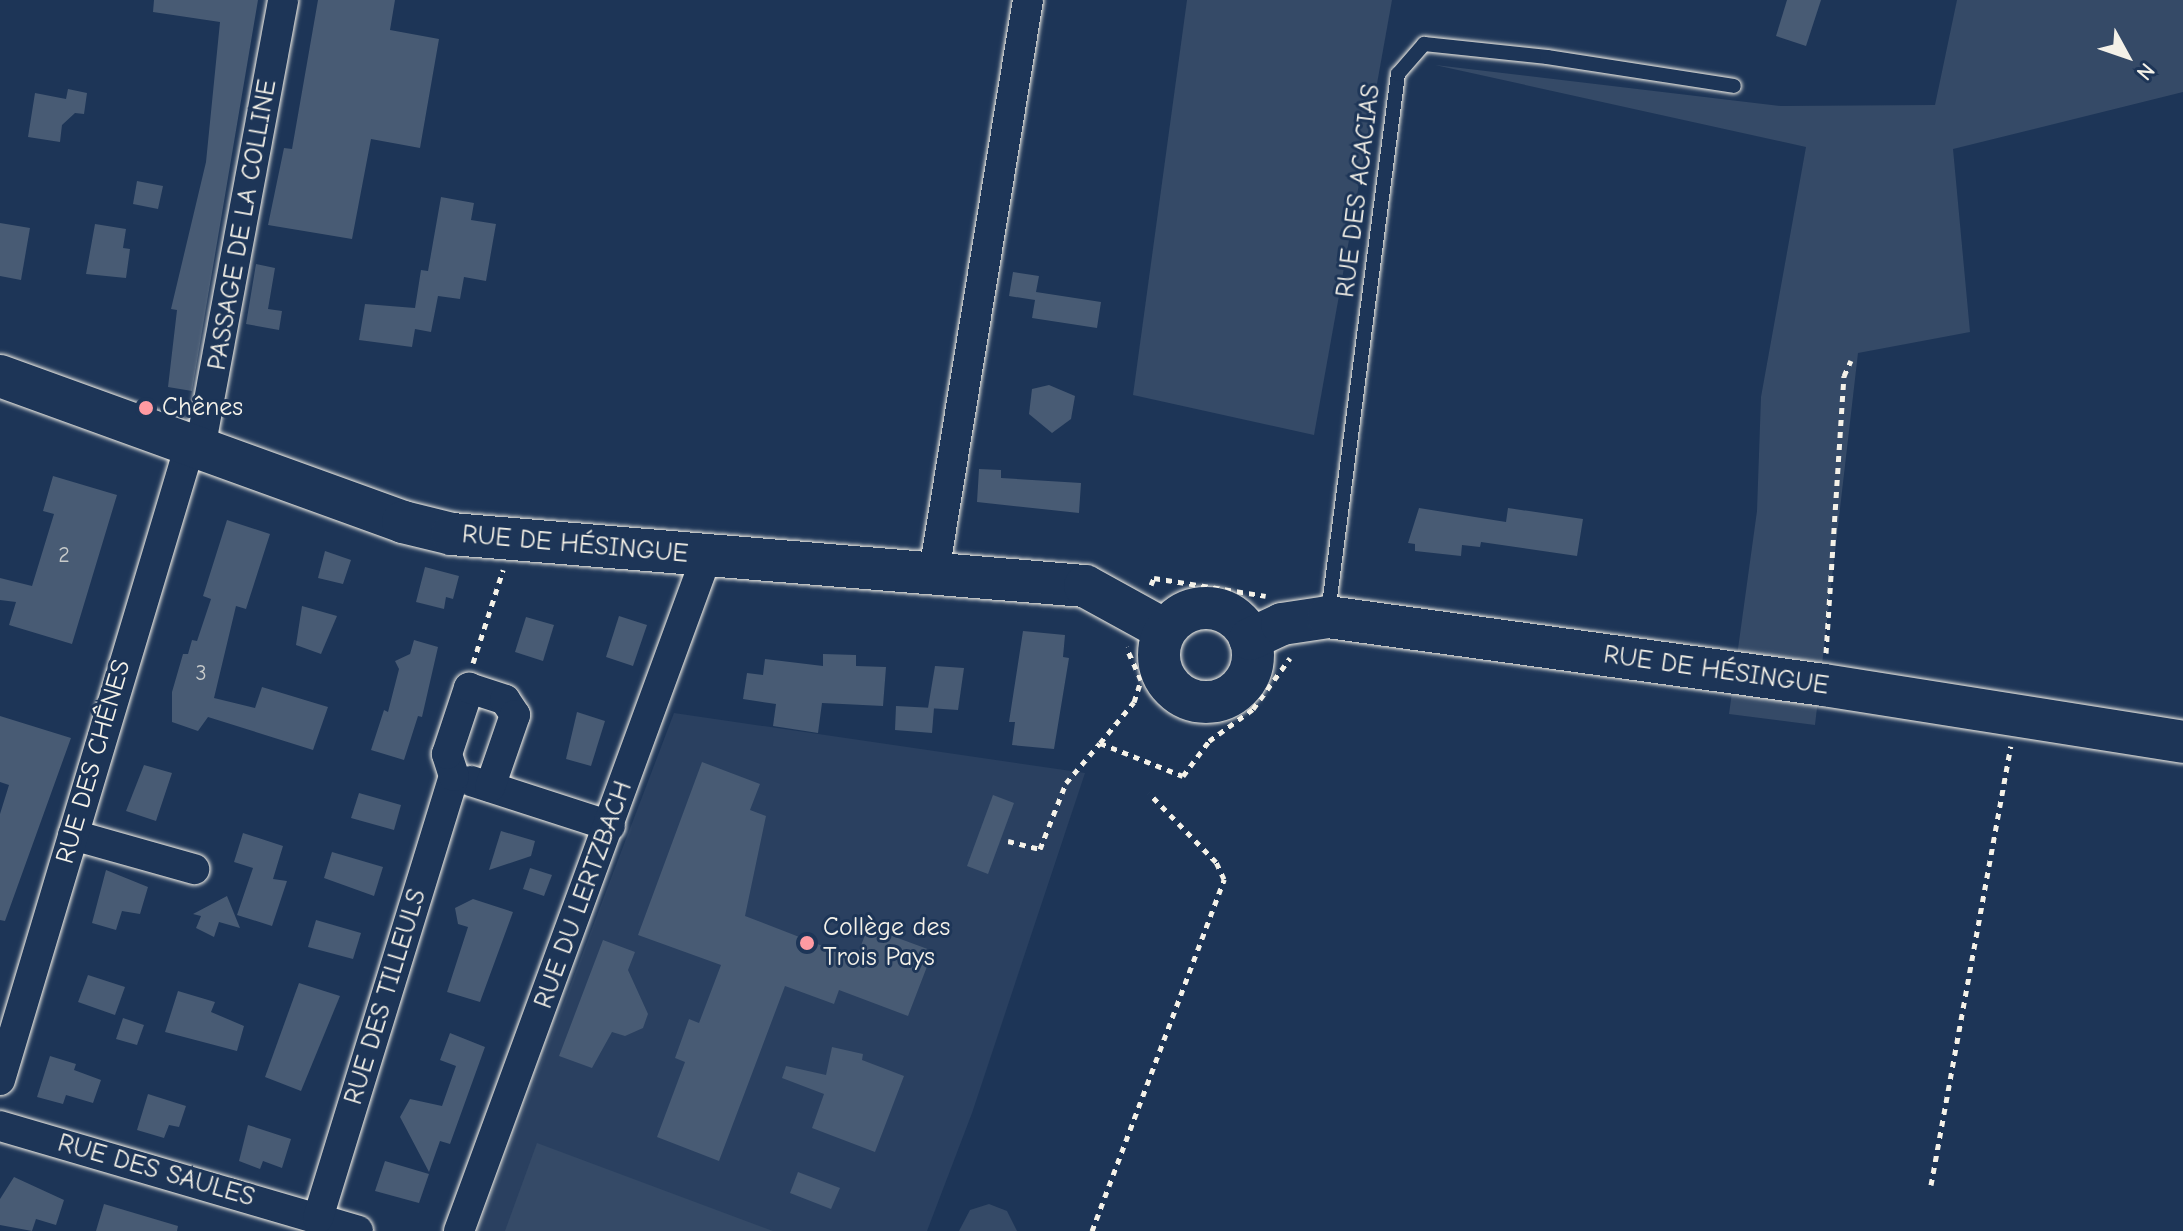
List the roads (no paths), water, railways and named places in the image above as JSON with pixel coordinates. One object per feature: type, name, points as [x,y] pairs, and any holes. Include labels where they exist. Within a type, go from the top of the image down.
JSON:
[{"type":"main road","name":"RUE DE HÉSINGUE","points":[[0,376],[403,522],[512,543],[934,572],[1085,586],[1153,608]]},
{"type":"main road","points":[[1153,608],[1175,619],[1203,608],[1232,615],[1276,639],[1253,655],[1242,685],[1222,699],[1188,699],[1168,684],[1153,608]]},
{"type":"main road","name":"RUE DE HÉSINGUE","points":[[1276,639],[1328,617],[1824,685],[2183,742]]},
{"type":"street","name":"PASSAGE DE LA COLLINE","points":[[195,447],[283,0]]},
{"type":"street","points":[[934,572],[1028,0]]},
{"type":"street","name":"RUE DES CHÊNES","points":[[0,1080],[195,447]]},
{"type":"street","name":"RUE DU LERTZBACH","points":[[459,1231],[706,558]]},
{"type":"street","name":"RUE DES TILLEULS","points":[[318,1218],[454,776],[447,754],[469,688],[505,700],[515,715],[490,787]]},
{"type":"street","points":[[454,776],[610,826]]},
{"type":"street","points":[[73,835],[194,869]]},
{"type":"street","name":"RUE DES SAULES","points":[[0,1126],[358,1231]]},
{"type":"lane","name":"RUE DES ACACIAS","points":[[1328,617],[1398,74],[1424,44],[1547,57],[1734,86]]},
{"type":"place","name":"Chênes","points":[[146,408]]},
{"type":"place","name":"Collège des Trois Pays","points":[[807,943]]}]
